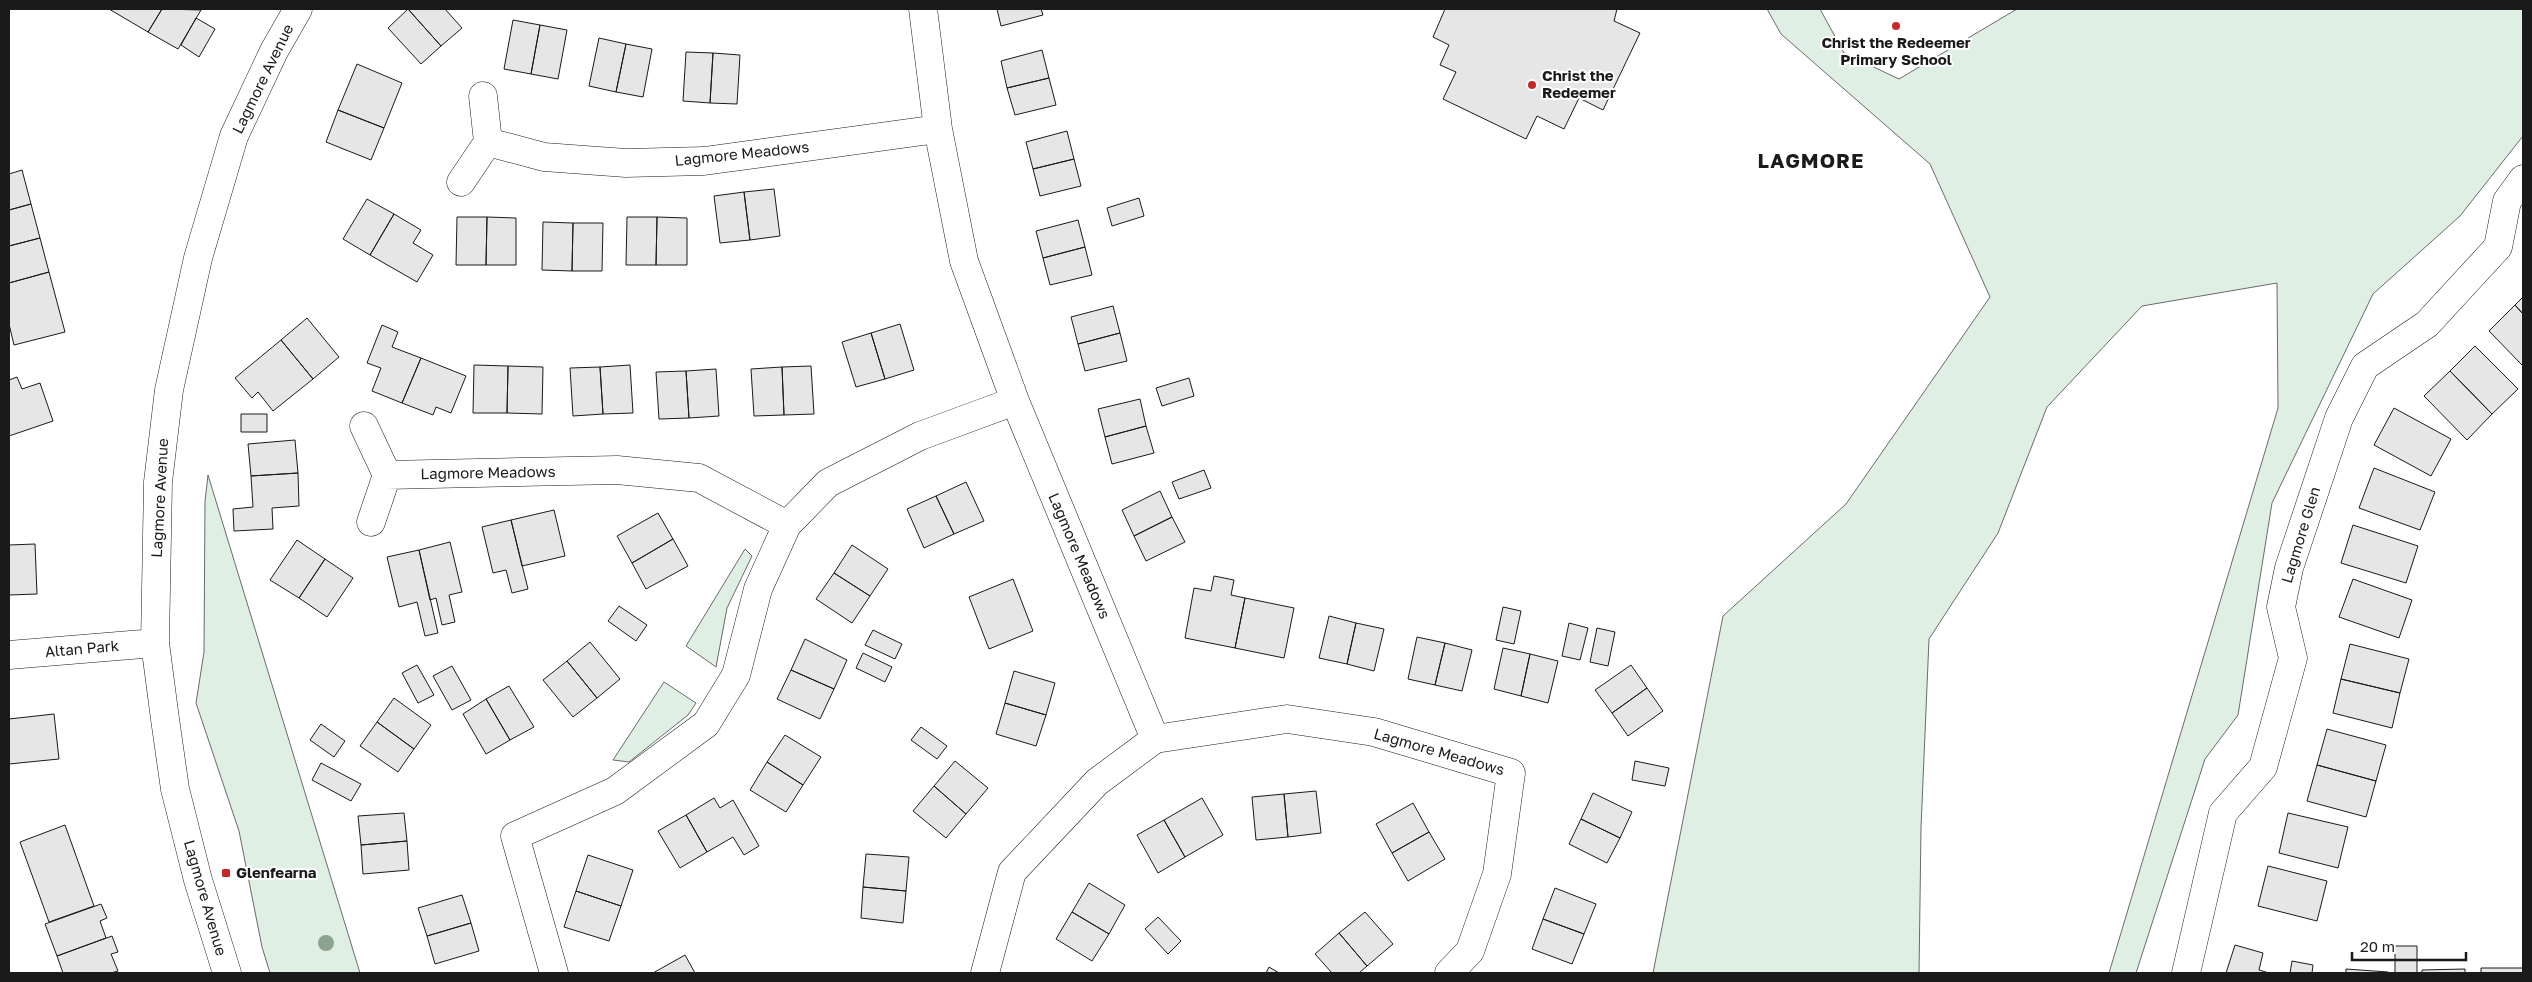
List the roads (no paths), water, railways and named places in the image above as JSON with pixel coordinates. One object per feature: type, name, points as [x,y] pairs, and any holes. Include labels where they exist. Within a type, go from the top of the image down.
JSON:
[{"type":"street","name":"Lagmore Avenue","points":[[227,973],[198,880],[175,789],[155,643],[158,482],[169,390],[196,267],[234,136],[274,51],[298,9]]},
{"type":"street","name":"Lagmore Meadows","points":[[923,9],[938,129],[964,260],[1015,401],[1155,739]]},
{"type":"street","points":[[461,182],[488,142],[483,96]]},
{"type":"street","name":"Lagmore Meadows","points":[[488,142],[544,157],[626,163],[694,161],[938,129]]},
{"type":"street","name":"Lagmore Glen","points":[[2186,973],[2222,813],[2263,767],[2293,658],[2281,607],[2289,568],[2339,418],[2365,366],[2428,324],[2498,247],[2507,201],[2523,180]]},
{"type":"street","points":[[554,973],[515,836],[615,791],[706,724],[736,675],[758,589],[787,525],[828,483],[920,436],[1015,401]]},
{"type":"street","points":[[364,426],[387,475],[371,522]]},
{"type":"street","name":"Lagmore Meadows","points":[[387,475],[617,470],[699,478],[787,525]]},
{"type":"street","name":"Altan Park","points":[[9,655],[155,643]]},
{"type":"street","name":"Lagmore Meadows","points":[[985,973],[1012,872],[1098,782],[1155,739],[1287,719],[1374,732],[1511,773],[1497,874],[1470,951],[1449,973]]},
{"type":"place","name":"Christ the Redeemer Primary School","points":[[1896,26]]},
{"type":"place","name":"Christ the Redeemer","points":[[1532,85]]},
{"type":"place","name":"Glenfearna","points":[[226,873]]},
{"type":"district","name":"LAGMORE","points":[[1811,161]]}]
